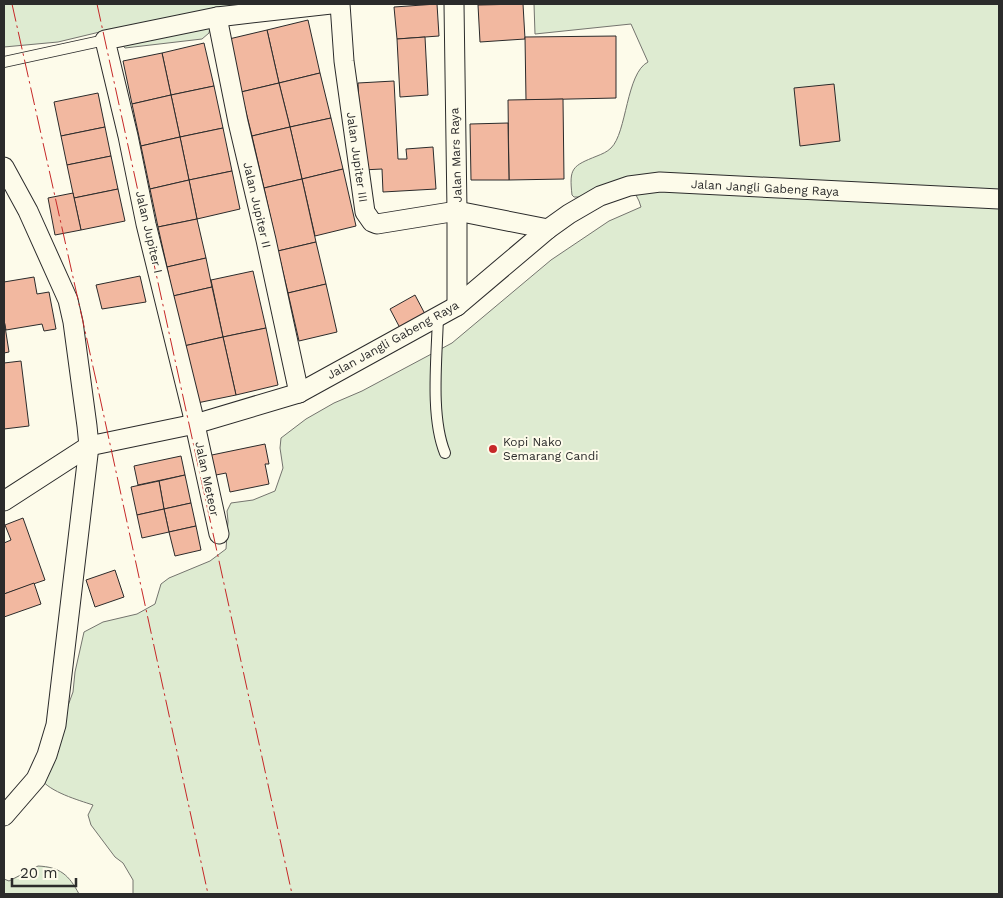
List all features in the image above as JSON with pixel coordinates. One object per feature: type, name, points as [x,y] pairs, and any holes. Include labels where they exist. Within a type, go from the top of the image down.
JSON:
[{"type":"street","points":[[106,40],[217,16],[330,4]]},
{"type":"street","name":"Jalan Jupiter III","points":[[340,4],[344,61],[365,212],[372,222],[377,224],[457,211]]},
{"type":"street","name":"Jalan Mars Raya","points":[[454,4],[457,306]]},
{"type":"street","name":"Jalan Jupiter II","points":[[217,16],[238,122],[299,392]]},
{"type":"street","name":"Jalan Jupiter I","points":[[106,40],[146,224],[195,424]]},
{"type":"street","points":[[4,168],[9,188],[28,211],[68,300],[73,322],[89,446],[56,726],[47,756],[36,779],[4,816]]},
{"type":"street","name":"Jalan Jangli Gabeng Raya","points":[[89,446],[195,424],[299,392],[457,306],[548,229],[569,214],[600,196],[629,186],[660,182],[999,199]]},
{"type":"street","points":[[457,211],[548,229]]},
{"type":"street","name":"Jalan Meteor","points":[[195,424],[219,534]]},
{"type":"street","points":[[4,501],[89,446]]},
{"type":"lane","points":[[4,62],[106,40]]},
{"type":"lane","points":[[438,316],[437,400],[440,440],[445,453]]},
{"type":"green space","points":[[4,4],[232,4],[214,20],[209,33],[202,39],[125,48],[108,30],[58,42],[4,47]]},
{"type":"green space","points":[[534,4],[999,4],[999,894],[133,894],[133,880],[123,863],[115,857],[91,825],[88,815],[93,805],[57,792],[41,779],[73,692],[75,672],[84,632],[103,622],[137,614],[155,604],[161,584],[169,578],[210,561],[226,549],[227,511],[231,503],[253,500],[275,491],[283,468],[280,448],[281,438],[306,419],[334,403],[362,391],[452,343],[551,260],[609,221],[641,207],[632,187],[583,197],[574,197],[571,186],[574,169],[582,163],[606,152],[616,140],[635,78],[641,68],[648,62],[631,24],[535,34]]},
{"type":"green space","points":[[38,866],[52,868],[63,873],[79,894],[4,894],[4,879],[9,881]]},
{"type":"building","points":[[437,4],[439,36],[397,39],[394,7]]},
{"type":"building","points":[[523,4],[525,39],[480,42],[478,5]]},
{"type":"building","points":[[308,20],[320,73],[279,83],[267,30]]},
{"type":"building","points":[[267,30],[279,83],[241,92],[229,39]]},
{"type":"building","points":[[616,36],[616,98],[526,100],[525,37]]},
{"type":"building","points":[[425,37],[428,95],[400,97],[397,39]]},
{"type":"building","points":[[204,43],[214,86],[171,95],[162,53]]},
{"type":"building","points":[[162,53],[171,95],[132,104],[123,61]]},
{"type":"building","points":[[320,73],[331,118],[290,127],[279,83]]},
{"type":"building","points":[[394,81],[398,159],[407,159],[406,149],[433,147],[436,189],[383,192],[382,169],[362,170],[358,83]]},
{"type":"building","points":[[279,83],[290,127],[252,136],[241,92]]},
{"type":"building","points":[[834,84],[840,141],[800,146],[794,88]]},
{"type":"building","points":[[214,86],[223,128],[180,137],[171,95]]},
{"type":"building","points":[[98,93],[105,127],[61,136],[54,102]]},
{"type":"building","points":[[171,95],[180,137],[141,146],[132,104]]},
{"type":"building","points":[[563,99],[564,179],[509,180],[508,100]]},
{"type":"building","points":[[331,118],[343,169],[302,179],[290,127]]},
{"type":"building","points":[[508,123],[509,180],[471,180],[470,124]]},
{"type":"building","points":[[105,127],[111,156],[67,165],[61,136]]},
{"type":"building","points":[[290,127],[302,179],[264,188],[252,136]]},
{"type":"building","points":[[223,128],[232,171],[189,180],[180,137]]},
{"type":"building","points":[[180,137],[189,180],[150,189],[141,146]]},
{"type":"building","points":[[111,156],[118,189],[74,198],[67,165]]},
{"type":"building","points":[[343,169],[356,226],[315,236],[302,179]]},
{"type":"building","points":[[232,171],[240,209],[197,219],[189,180]]},
{"type":"building","points":[[302,179],[316,242],[278,251],[264,188]]},
{"type":"building","points":[[189,180],[197,219],[158,227],[150,189]]},
{"type":"building","points":[[118,189],[125,221],[81,230],[74,198]]},
{"type":"building","points":[[73,193],[81,230],[55,235],[48,198]]},
{"type":"building","points":[[197,219],[206,258],[167,267],[158,227]]},
{"type":"building","points":[[316,242],[326,284],[288,293],[278,251]]},
{"type":"building","points":[[206,258],[212,287],[173,296],[167,267]]},
{"type":"building","points":[[253,271],[266,328],[223,337],[211,280]]},
{"type":"building","points":[[140,276],[146,302],[102,309],[96,285]]},
{"type":"building","points":[[34,277],[37,294],[49,292],[56,329],[44,331],[42,324],[6,330],[4,320],[4,282]]},
{"type":"building","points":[[326,284],[337,332],[299,341],[288,293]]},
{"type":"building","points":[[212,287],[223,337],[184,346],[173,296]]},
{"type":"building","points":[[415,295],[425,314],[400,328],[390,309]]},
{"type":"building","points":[[4,320],[9,352],[4,353]]},
{"type":"building","points":[[266,328],[278,385],[236,395],[223,337]]},
{"type":"building","points":[[223,337],[236,395],[197,403],[184,346]]},
{"type":"building","points":[[21,361],[29,426],[4,429],[4,363]]},
{"type":"building","points":[[265,444],[269,464],[265,464],[269,484],[230,492],[226,473],[211,476],[207,456]]},
{"type":"building","points":[[181,456],[185,475],[138,485],[134,466]]},
{"type":"building","points":[[185,475],[191,503],[164,509],[159,481]]},
{"type":"building","points":[[159,481],[164,509],[137,515],[131,487]]},
{"type":"building","points":[[191,503],[196,526],[169,532],[164,509]]},
{"type":"building","points":[[164,509],[169,532],[142,538],[137,515]]},
{"type":"building","points":[[23,518],[45,580],[4,594],[4,543],[11,540],[5,525]]},
{"type":"building","points":[[196,526],[201,550],[175,556],[169,532]]},
{"type":"building","points":[[115,570],[124,597],[95,607],[86,580]]},
{"type":"building","points":[[34,583],[41,604],[4,617],[4,594]]},
{"type":"power","points":[[12,4],[208,894]]},
{"type":"power","points":[[97,4],[292,894]]},
{"type":"place","name":"Kopi Nako Semarang Candi","points":[[493,449]]}]
